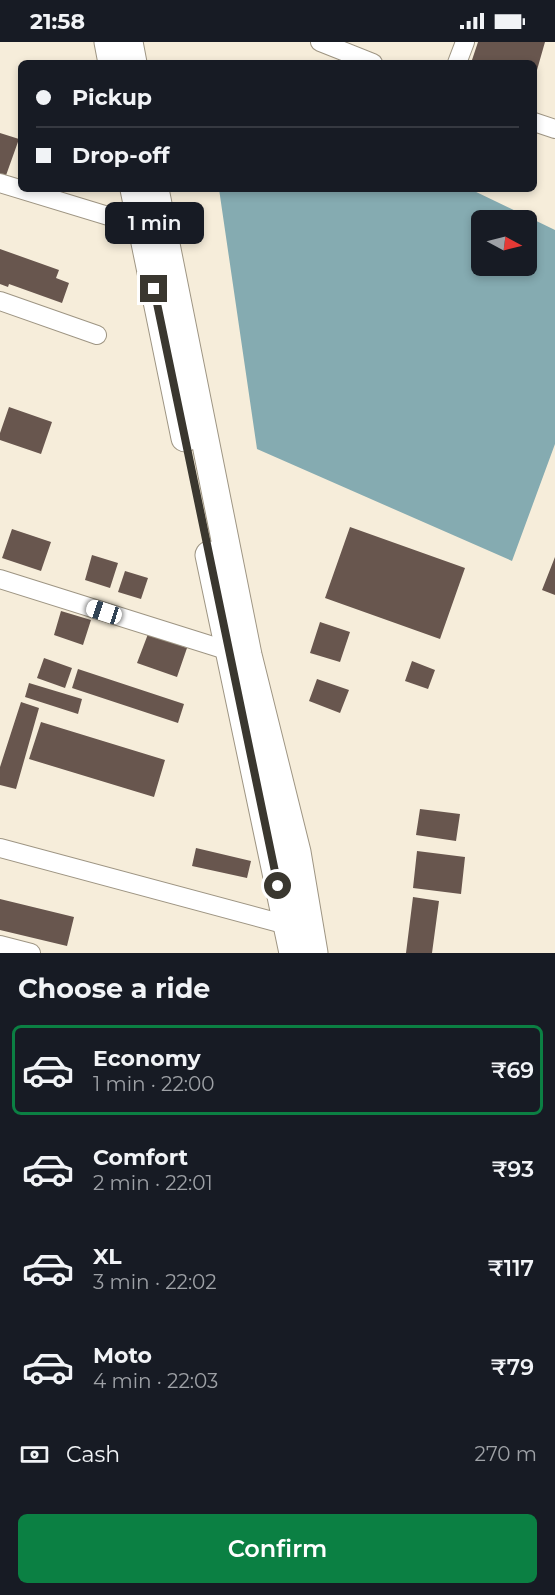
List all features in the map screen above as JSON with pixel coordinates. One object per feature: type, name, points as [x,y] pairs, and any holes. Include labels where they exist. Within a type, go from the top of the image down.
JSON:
[{"type":"highway","points":[[108,42],[111,60]]},
{"type":"highway","points":[[129,42],[132,60]]},
{"type":"highway","points":[[135,192],[293,953]]},
{"type":"highway","points":[[156,192],[248,654],[297,852],[314,953]]},
{"type":"street","points":[[320,42],[365,60]]},
{"type":"street","points":[[458,60],[465,42]]},
{"type":"street","points":[[537,123],[555,129]]},
{"type":"street","points":[[0,183],[18,188]]},
{"type":"street","points":[[30,192],[141,226]]},
{"type":"street","points":[[0,301],[98,335]]},
{"type":"street","points":[[0,579],[229,651]]},
{"type":"street","points":[[0,848],[287,925]]},
{"type":"street","points":[[0,945],[31,953]]},
{"type":"water","points":[[219,192],[476,192],[514,210],[471,210],[471,276],[537,276],[537,221],[555,230],[555,444],[512,561],[257,449]]},
{"type":"building","points":[[478,42],[545,42],[537,70],[537,60],[472,60]]},
{"type":"building","points":[[0,133],[18,139],[18,142],[4,181],[0,180]]},
{"type":"building","points":[[0,249],[59,270],[56,278],[69,283],[62,303],[9,284],[8,287],[0,284]]},
{"type":"building","points":[[9,407],[52,422],[41,454],[0,440],[0,433]]},
{"type":"building","points":[[350,527],[465,568],[440,639],[325,598]]},
{"type":"building","points":[[12,529],[51,542],[41,571],[2,558]]},
{"type":"building","points":[[92,555],[118,563],[110,588],[85,580]]},
{"type":"building","points":[[555,557],[555,595],[542,590]]},
{"type":"building","points":[[125,571],[148,578],[141,599],[118,592]]},
{"type":"building","points":[[61,611],[91,620],[83,645],[54,635]]},
{"type":"building","points":[[320,622],[350,632],[340,662],[310,653]]},
{"type":"building","points":[[148,634],[187,648],[177,677],[137,663]]},
{"type":"building","points":[[44,658],[72,668],[65,688],[37,678]]},
{"type":"building","points":[[412,661],[435,670],[428,689],[405,681]]},
{"type":"building","points":[[78,669],[184,704],[178,723],[72,688]]},
{"type":"building","points":[[317,679],[349,690],[340,713],[309,701]]},
{"type":"building","points":[[29,683],[82,699],[78,714],[25,697]]},
{"type":"building","points":[[21,702],[39,708],[16,789],[0,785],[0,767]]},
{"type":"building","points":[[41,722],[165,760],[154,797],[29,759]]},
{"type":"building","points":[[420,809],[460,814],[456,841],[416,835]]},
{"type":"building","points":[[196,848],[251,861],[247,878],[192,866]]},
{"type":"building","points":[[417,851],[465,857],[461,894],[413,888]]},
{"type":"building","points":[[413,897],[439,901],[432,953],[406,953]]},
{"type":"building","points":[[0,899],[74,917],[67,946],[0,930]]},
{"type":"route","points":[[154,289],[278,886]]}]
